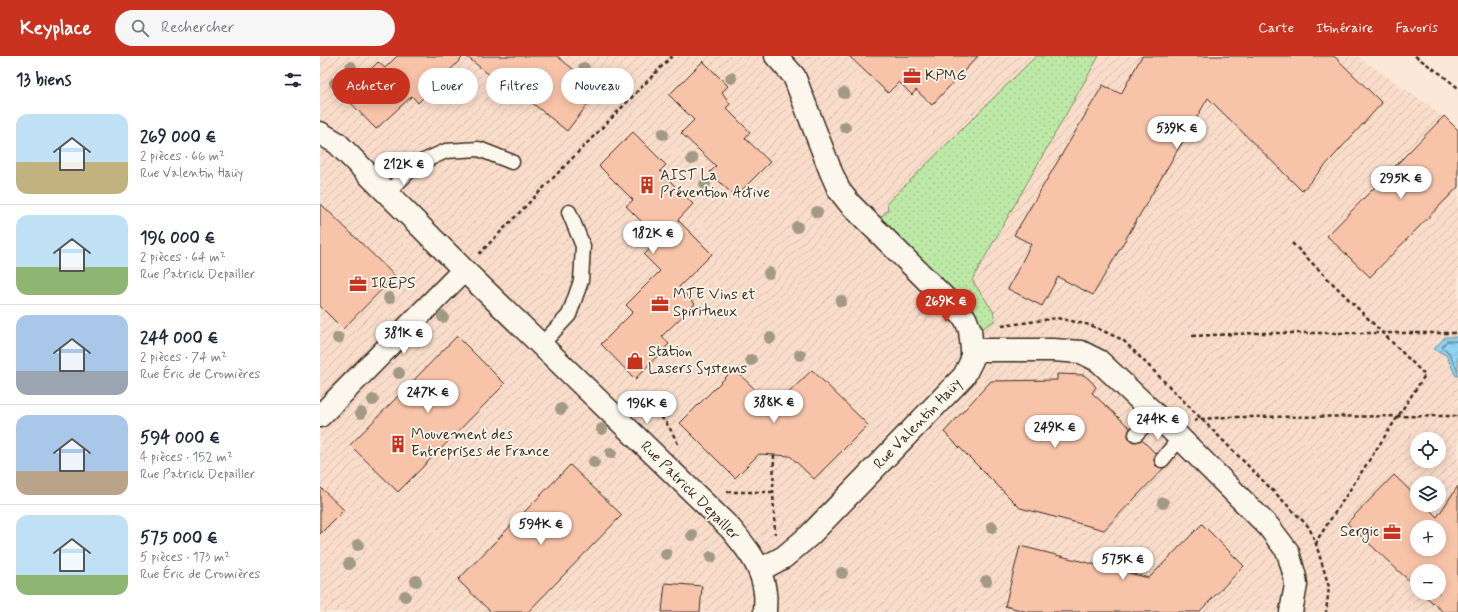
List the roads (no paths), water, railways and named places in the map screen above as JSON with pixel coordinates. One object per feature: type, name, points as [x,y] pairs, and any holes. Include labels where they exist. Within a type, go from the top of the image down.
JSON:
[{"type":"street","name":"Rue Valentin Haüy","points":[[760,570],[784,558],[810,535],[964,376],[972,360],[970,330],[965,318],[855,209],[839,190],[794,76],[776,56]]},
{"type":"street","name":"Rue Patrick Depailler","points":[[320,133],[337,143],[464,270],[730,528],[748,549],[760,570],[765,593],[765,612]]},
{"type":"street","points":[[320,416],[464,270]]},
{"type":"street","points":[[972,350],[1053,350],[1081,352],[1099,362],[1180,438],[1269,527],[1288,552],[1294,572],[1296,585],[1291,612]]},
{"type":"lane","points":[[387,193],[417,164],[446,151],[479,149],[512,162]]},
{"type":"lane","points":[[541,345],[569,315],[581,281],[583,246],[569,212]]},
{"type":"lane","points":[[1136,434],[1155,415]]},
{"type":"lane","points":[[1162,460],[1180,438]]},
{"type":"water","points":[[1445,337],[1458,337],[1458,376],[1456,376],[1446,355],[1434,349]]},
{"type":"place","name":"KPMG","points":[[912,76]]},
{"type":"place","name":"AIST La Prévention Active","points":[[647,185]]},
{"type":"place","name":"IREPS","points":[[358,284]]},
{"type":"place","name":"MTE Vins et Spiritueux","points":[[660,304]]},
{"type":"place","name":"Station Lasers Systems","points":[[635,361]]},
{"type":"place","name":"Mouvement des Entreprises de France","points":[[398,444]]},
{"type":"place","name":"Sergic","points":[[1392,532]]}]
